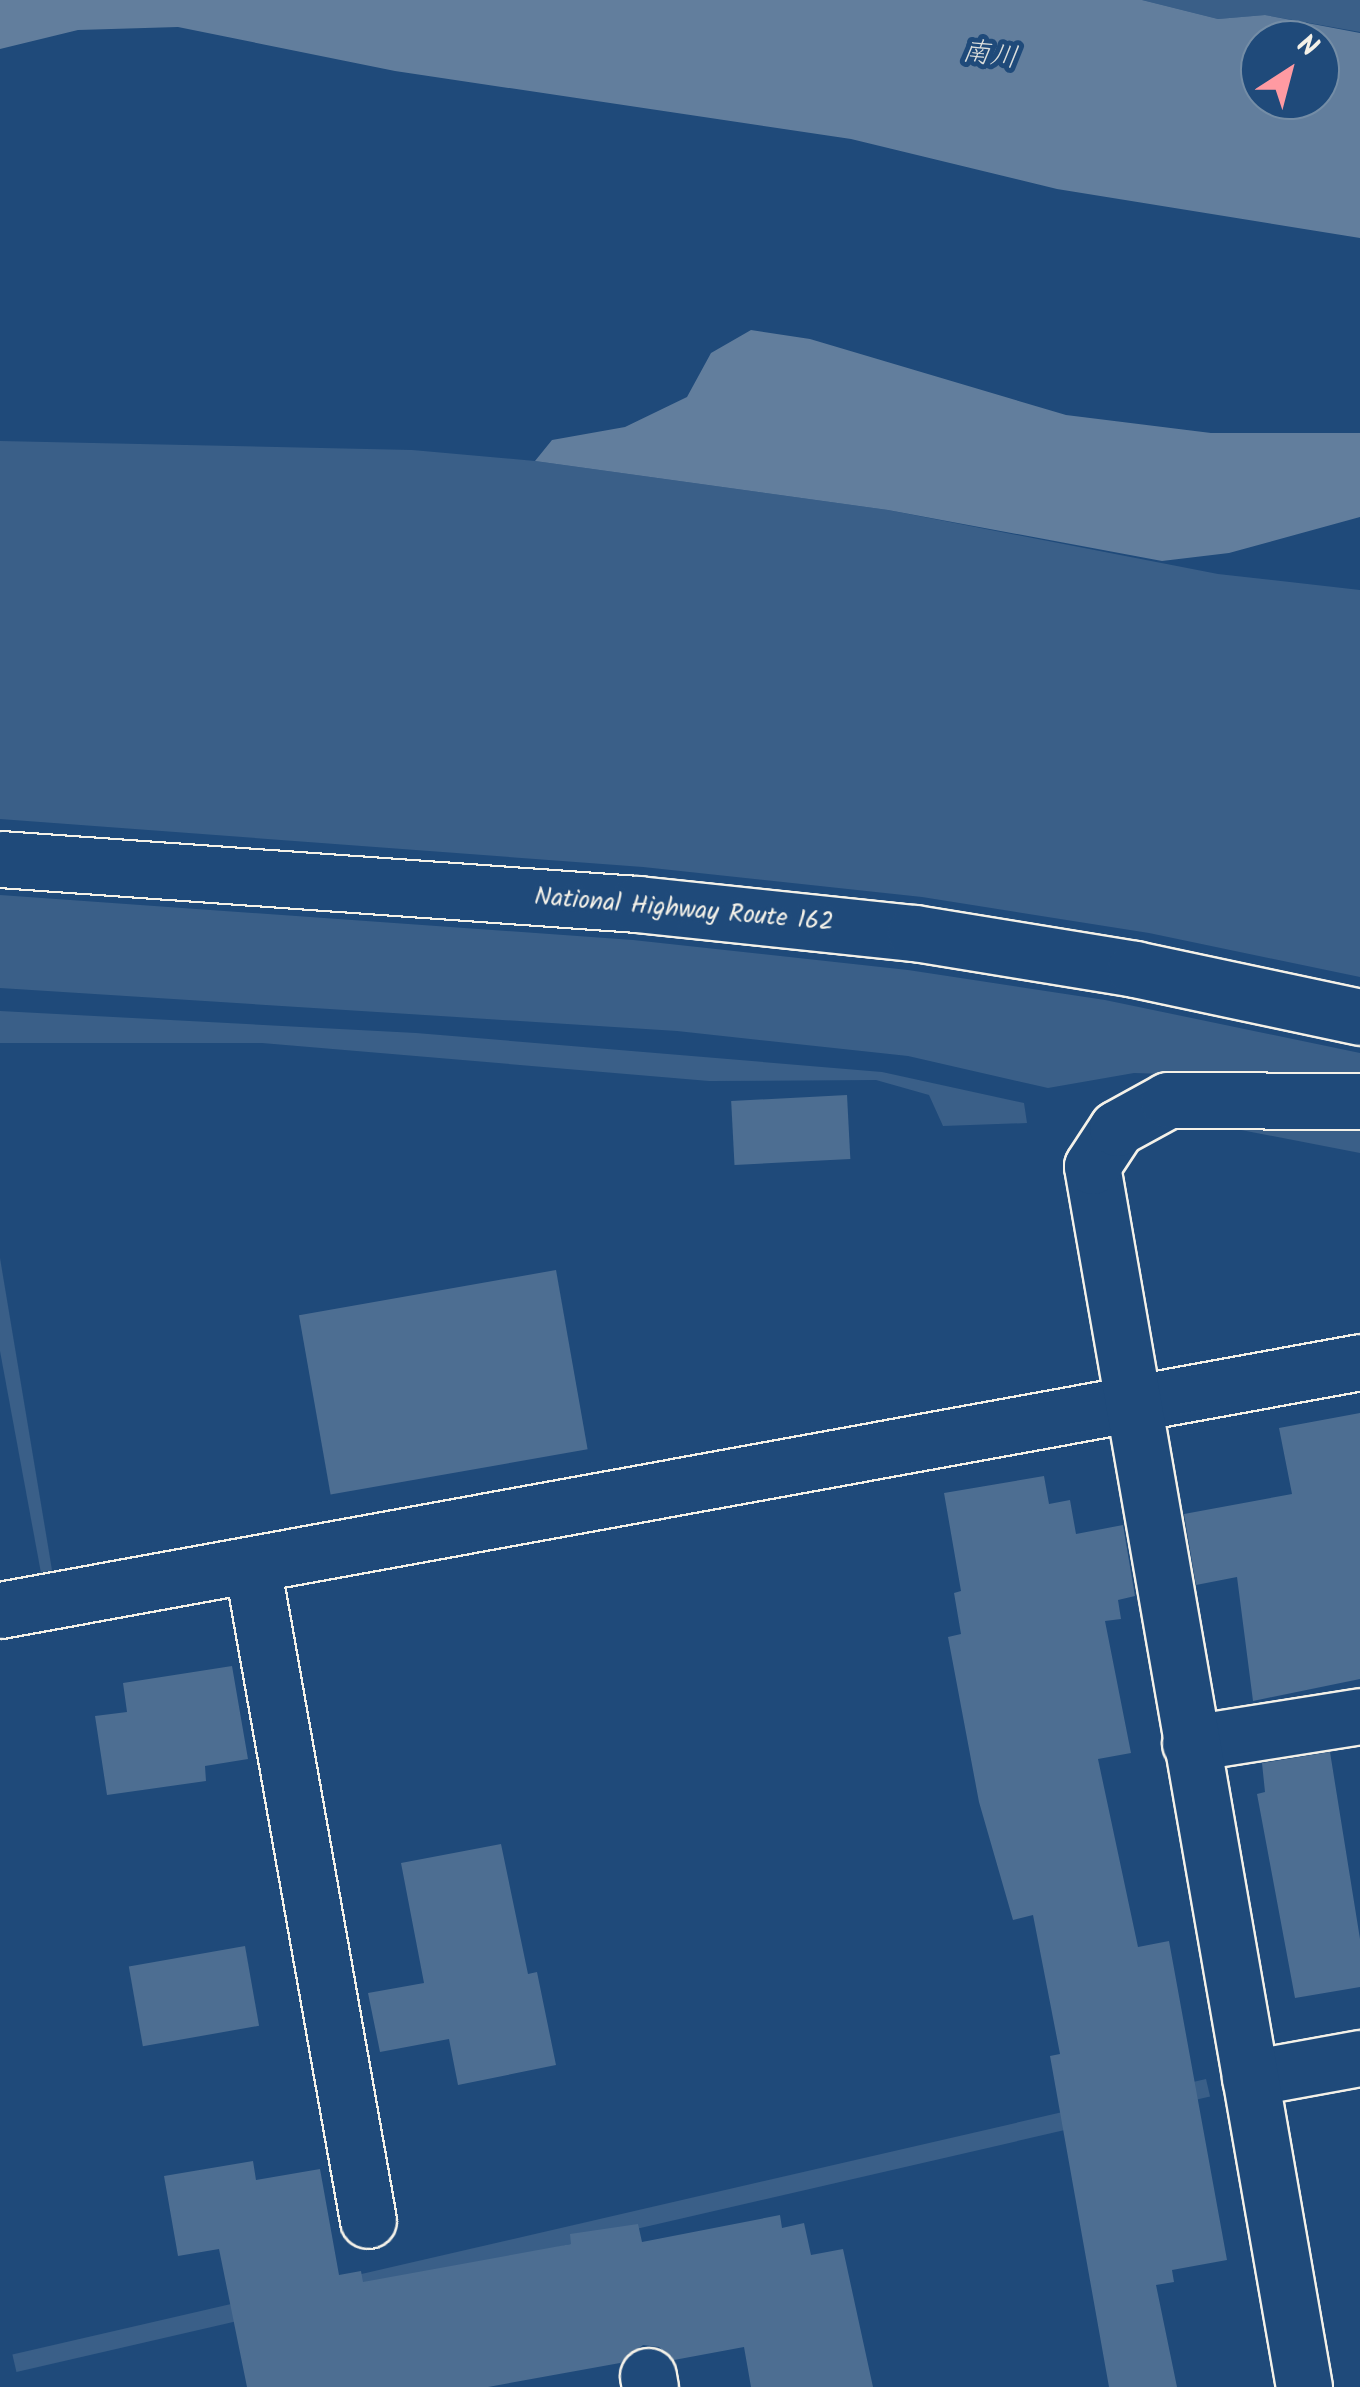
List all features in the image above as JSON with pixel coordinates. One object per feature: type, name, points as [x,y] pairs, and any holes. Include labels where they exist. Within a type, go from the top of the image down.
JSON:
[{"type":"main road","name":"National Highway Route 162","points":[[0,859],[637,904],[915,934],[1135,969],[1360,1017]]},
{"type":"main road","points":[[1304,2387],[1092,1166],[1117,1128],[1168,1100],[1250,1095],[1360,1101]]},
{"type":"main road","points":[[0,1610],[1360,1362]]},
{"type":"main road","points":[[252,1565],[368,2220]]},
{"type":"main road","points":[[1190,1743],[1360,1716]]},
{"type":"main road","points":[[1250,2078],[1360,2058]]},
{"type":"shaded area","points":[[1142,0],[1360,0],[1360,32],[1340,28],[1340,20],[1293,20],[1265,15],[1218,19]]},
{"type":"shaded area","points":[[0,441],[412,450],[535,461],[888,510],[1218,574],[1360,590],[1360,977],[1149,933],[922,897],[643,867],[0,819]]},
{"type":"shaded area","points":[[0,895],[633,940],[908,970],[1105,1000],[1360,1053],[1360,1080],[1134,1073],[1048,1088],[908,1056],[677,1031],[0,988]]},
{"type":"shaded area","points":[[0,1011],[416,1033],[882,1072],[1024,1103],[1027,1123],[943,1126],[929,1095],[876,1080],[709,1081],[262,1043],[0,1043]]},
{"type":"shaded area","points":[[1360,1123],[1360,1153],[1210,1124]]},
{"type":"shaded area","points":[[0,1258],[52,1570],[41,1573],[0,1351]]},
{"type":"shaded area","points":[[1206,2079],[1210,2097],[16,2372],[12,2355]]},
{"type":"water","name":"南川","points":[[0,0],[1142,0],[1218,19],[1265,15],[1291,20],[1240,20],[1240,120],[1340,120],[1340,29],[1360,33],[1360,238],[1057,189],[851,139],[395,71],[178,27],[78,30],[0,49]]},
{"type":"water","points":[[751,330],[810,339],[1066,415],[1211,433],[1360,433],[1360,517],[1229,553],[1162,561],[888,510],[535,461],[552,440],[625,427],[687,397],[711,353]]},
{"type":"building","points":[[847,1095],[850,1159],[735,1165],[731,1101]]},
{"type":"building","points":[[556,1270],[588,1449],[331,1495],[299,1315]]},
{"type":"building","points":[[1360,1413],[1360,1679],[1253,1701],[1237,1577],[1196,1585],[1184,1514],[1292,1494],[1279,1428]]},
{"type":"building","points":[[1044,1476],[1049,1504],[1070,1500],[1076,1534],[1123,1525],[1135,1596],[1118,1600],[1121,1619],[1105,1621],[1131,1753],[1098,1759],[1138,1947],[1169,1941],[1227,2260],[1172,2270],[1174,2282],[1156,2285],[1177,2387],[1109,2387],[1050,2056],[1060,2054],[1033,1915],[1013,1920],[979,1802],[948,1637],[961,1634],[954,1593],[961,1591],[944,1493]]},
{"type":"building","points":[[232,1666],[248,1759],[205,1766],[206,1781],[107,1795],[95,1716],[127,1712],[123,1683]]},
{"type":"building","points":[[1330,1752],[1360,1939],[1360,1987],[1295,1998],[1257,1794],[1265,1792],[1262,1763]]},
{"type":"building","points":[[501,1844],[528,1974],[537,1972],[556,2065],[458,2085],[449,2039],[380,2052],[368,1993],[424,1983],[401,1863]]},
{"type":"building","points":[[245,1946],[259,2026],[143,2046],[129,1966]]},
{"type":"building","points":[[253,2161],[256,2180],[320,2169],[339,2275],[361,2271],[363,2282],[571,2244],[570,2234],[638,2224],[642,2242],[780,2215],[782,2228],[804,2223],[811,2255],[843,2249],[873,2387],[751,2387],[744,2347],[674,2360],[659,2347],[643,2345],[620,2363],[488,2387],[247,2387],[219,2249],[178,2256],[164,2176]]}]
